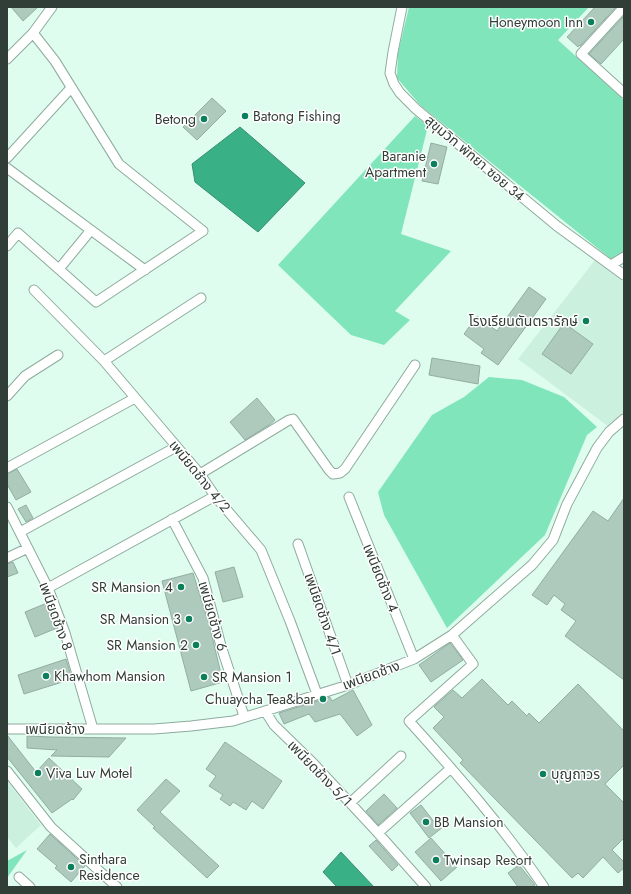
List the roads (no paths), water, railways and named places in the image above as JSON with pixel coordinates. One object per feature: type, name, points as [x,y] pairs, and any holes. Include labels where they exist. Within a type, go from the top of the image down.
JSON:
[{"type":"street","points":[[7,60],[33,33],[52,7]]},
{"type":"street","name":"สุขุมวิท พัทยา ซอย 34","points":[[402,7],[390,73],[394,84],[400,93],[416,109],[557,226],[624,275]]},
{"type":"street","points":[[623,90],[581,54],[624,7]]},
{"type":"street","points":[[7,246],[18,233],[96,302],[203,231],[119,164],[55,61],[33,33]]},
{"type":"street","points":[[7,158],[71,88]]},
{"type":"street","points":[[7,168],[145,270]]},
{"type":"street","points":[[59,269],[91,230]]},
{"type":"street","points":[[612,265],[624,257]]},
{"type":"street","name":"เพนียดช้าง 4/2","points":[[34,290],[104,361],[200,474],[215,496],[261,550],[290,621],[317,694]]},
{"type":"street","points":[[104,361],[201,298]]},
{"type":"street","points":[[7,396],[25,376],[58,356]]},
{"type":"street","points":[[200,474],[293,419],[329,470],[333,474],[340,473],[345,469],[415,365]]},
{"type":"street","points":[[7,468],[135,398]]},
{"type":"street","name":"เพนียดช้าง","points":[[7,729],[154,728],[191,726],[233,721],[244,716],[265,711],[348,685],[414,659],[452,635],[532,565],[553,540],[567,504],[593,454],[609,432],[624,419]]},
{"type":"street","points":[[20,532],[176,447]]},
{"type":"street","points":[[48,588],[215,496]]},
{"type":"street","name":"เพนียดช้าง 4","points":[[349,497],[414,659]]},
{"type":"street","name":"เพนียดช้าง 8","points":[[7,507],[48,588],[65,633],[93,729]]},
{"type":"street","name":"เพนียดช้าง 6","points":[[172,519],[204,578],[221,646],[244,716]]},
{"type":"street","name":"เพนียดช้าง 4/1","points":[[298,544],[348,685]]},
{"type":"street","points":[[7,558],[28,548]]},
{"type":"street","points":[[452,635],[473,664],[409,721],[462,779],[524,857],[544,887]]},
{"type":"street","name":"เพนียดช้าง 5/1","points":[[265,711],[274,725],[314,763],[426,887]]},
{"type":"street","points":[[350,803],[401,756]]},
{"type":"street","points":[[378,833],[451,768]]},
{"type":"street","points":[[7,771],[51,827],[117,887]]},
{"type":"street","points":[[19,877],[30,887]]},
{"type":"place","name":"Honeymoon Inn","points":[[591,22]]},
{"type":"place","name":"Batong Fishing","points":[[245,116]]},
{"type":"place","name":"Betong","points":[[204,119]]},
{"type":"place","name":"Baranie Apartment","points":[[434,164]]},
{"type":"place","name":"โรงเรียนตันตรารักษ์","points":[[586,321]]},
{"type":"place","name":"SR Mansion 4","points":[[181,587]]},
{"type":"place","name":"SR Mansion 3","points":[[189,619]]},
{"type":"place","name":"SR Mansion 2","points":[[196,645]]},
{"type":"place","name":"Khawhom Mansion","points":[[46,676]]},
{"type":"place","name":"SR Mansion 1","points":[[204,677]]},
{"type":"place","name":"Chuaycha Tea&bar","points":[[323,699]]},
{"type":"place","name":"Viva Luv Motel","points":[[38,773]]},
{"type":"place","name":"บุญถาวร","points":[[543,774]]},
{"type":"place","name":"BB Mansion","points":[[426,822]]},
{"type":"place","name":"Twinsap Resort","points":[[436,860]]},
{"type":"place","name":"Sinthara Residence","points":[[71,867]]}]
